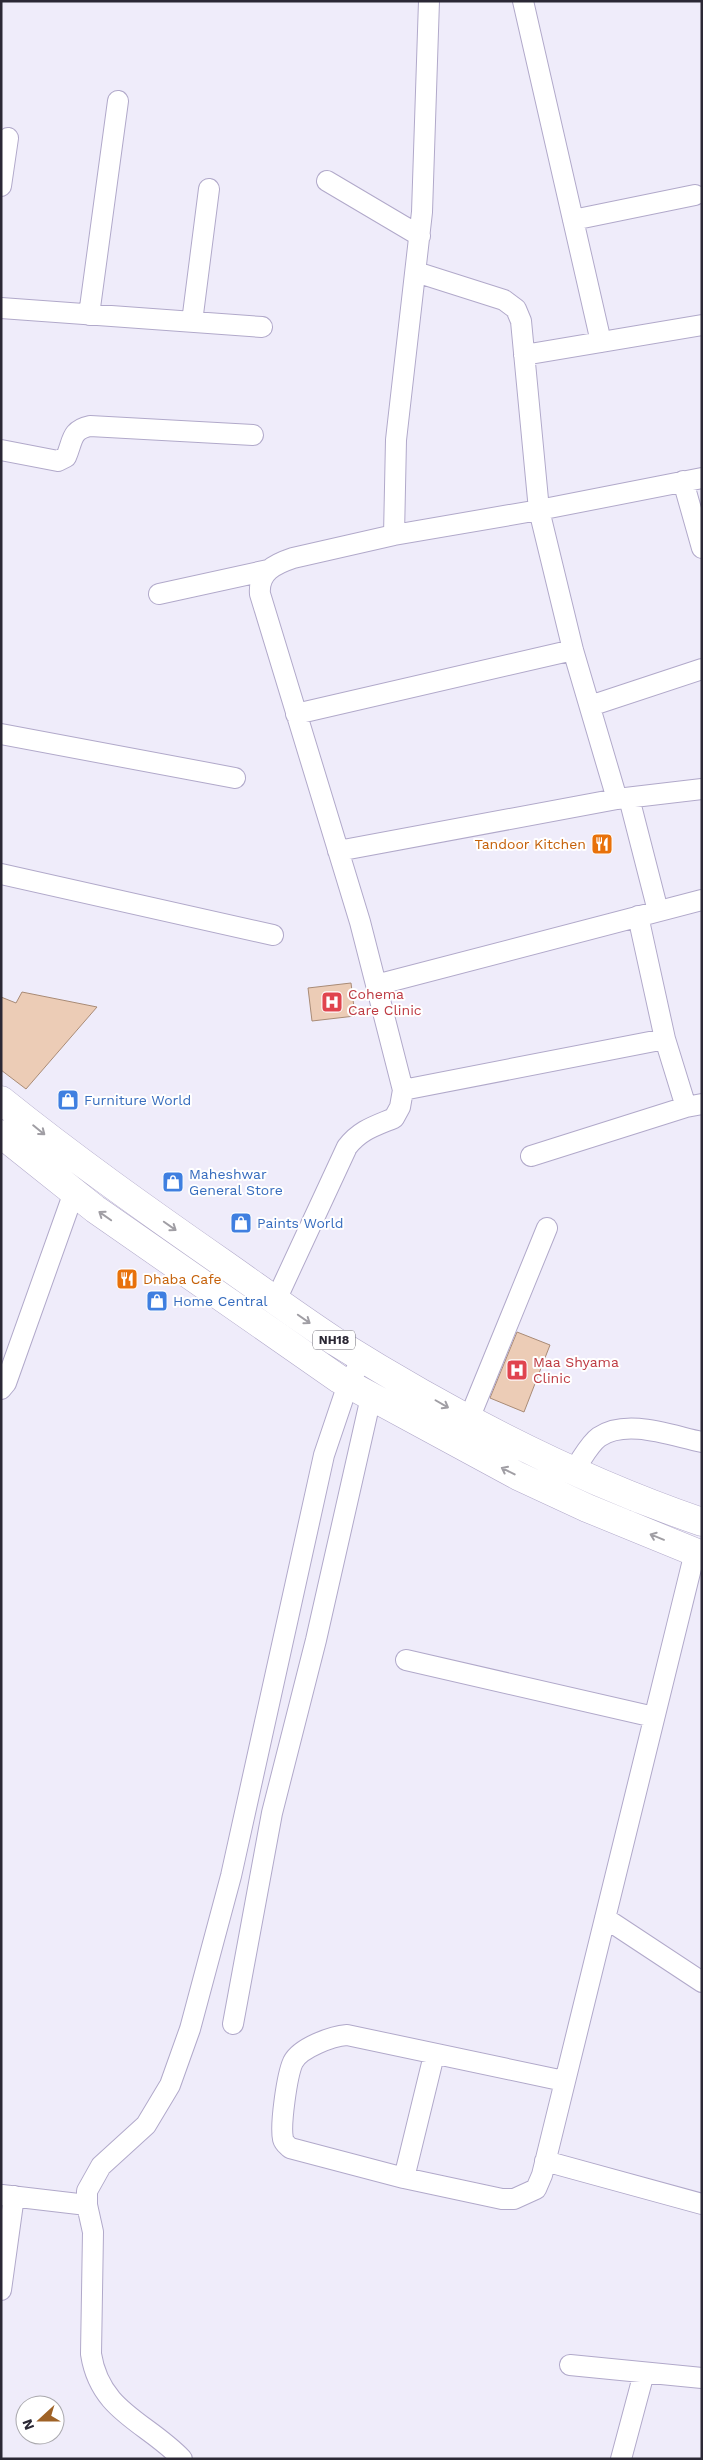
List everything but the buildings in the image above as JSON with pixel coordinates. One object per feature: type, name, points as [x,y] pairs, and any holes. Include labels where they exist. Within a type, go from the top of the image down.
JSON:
[{"type":"highway","name":"NH18","points":[[1,1100],[50,1139],[156,1217],[363,1358],[469,1419],[573,1471],[702,1522]]},
{"type":"highway","name":"NH18","points":[[1,1134],[74,1192],[198,1282],[360,1390],[518,1476],[596,1512],[699,1554]]},
{"type":"street","points":[[394,535],[396,440],[420,236],[429,1]]},
{"type":"street","points":[[523,1],[601,342]]},
{"type":"street","points":[[89,315],[118,102]]},
{"type":"street","points":[[1,186],[8,138]]},
{"type":"street","points":[[327,181],[420,236]]},
{"type":"street","points":[[192,322],[209,188]]},
{"type":"street","points":[[573,220],[695,196]]},
{"type":"street","points":[[416,272],[504,300],[516,309],[521,321],[540,510],[574,650],[590,706],[623,799],[658,911]]},
{"type":"street","points":[[1,308],[262,327]]},
{"type":"street","points":[[524,355],[702,325]]},
{"type":"street","points":[[1,450],[58,462],[66,458],[71,438],[76,431],[90,426],[252,435]]},
{"type":"street","points":[[276,1300],[347,1147],[356,1136],[367,1128],[394,1118],[400,1108],[403,1090],[376,984],[338,851],[260,594],[259,584],[262,577],[278,563],[293,558],[394,535],[540,510],[692,480],[702,548]]},
{"type":"street","points":[[159,594],[268,570]]},
{"type":"street","points":[[296,714],[574,650]]},
{"type":"street","points":[[590,706],[651,688],[702,669]]},
{"type":"street","points":[[1,734],[235,778]]},
{"type":"street","points":[[338,851],[623,799],[702,789]]},
{"type":"street","points":[[1,874],[273,935]]},
{"type":"street","points":[[376,984],[702,900]]},
{"type":"street","points":[[531,1156],[694,1106],[665,1038],[638,916]]},
{"type":"street","points":[[403,1090],[665,1038]]},
{"type":"street","points":[[1,1389],[6,1384],[74,1192]]},
{"type":"street","points":[[469,1419],[547,1228]]},
{"type":"street","points":[[233,2024],[272,1813],[316,1640],[360,1390],[363,1358]]},
{"type":"street","points":[[182,2459],[117,2406],[102,2388],[94,2373],[91,2354],[93,2232],[87,2206],[87,2191],[101,2166],[146,2125],[170,2085],[190,2029],[231,1876],[324,1455],[360,1390]]},
{"type":"street","points":[[573,1471],[598,1438],[617,1429],[640,1430],[702,1442]]},
{"type":"street","points":[[564,2081],[434,2055],[347,2035],[334,2036],[298,2056],[293,2062],[282,2128],[284,2141],[290,2148],[404,2178],[502,2199],[514,2200],[536,2188],[545,2161],[654,1717],[699,1554]]},
{"type":"street","points":[[406,1660],[654,1717]]},
{"type":"street","points":[[605,1918],[702,1982]]},
{"type":"street","points":[[404,2178],[434,2055]]},
{"type":"street","points":[[545,2161],[702,2204]]},
{"type":"street","points":[[1,2290],[8,2195],[87,2206]]},
{"type":"street","points":[[570,2365],[702,2378]]},
{"type":"street","points":[[621,2459],[644,2373]]},
{"type":"place","name":"Tandoor Kitchen","points":[[602,844]]},
{"type":"place","name":"Cohema Care Clinic","points":[[332,1002]]},
{"type":"place","name":"Furniture World","points":[[68,1100]]},
{"type":"place","name":"Maheshwar General Store","points":[[173,1182]]},
{"type":"place","name":"Paints World","points":[[241,1223]]},
{"type":"place","name":"Dhaba Cafe","points":[[127,1279]]},
{"type":"place","name":"Home Central","points":[[157,1301]]},
{"type":"place","name":"Maa Shyama Clinic","points":[[517,1370]]}]
